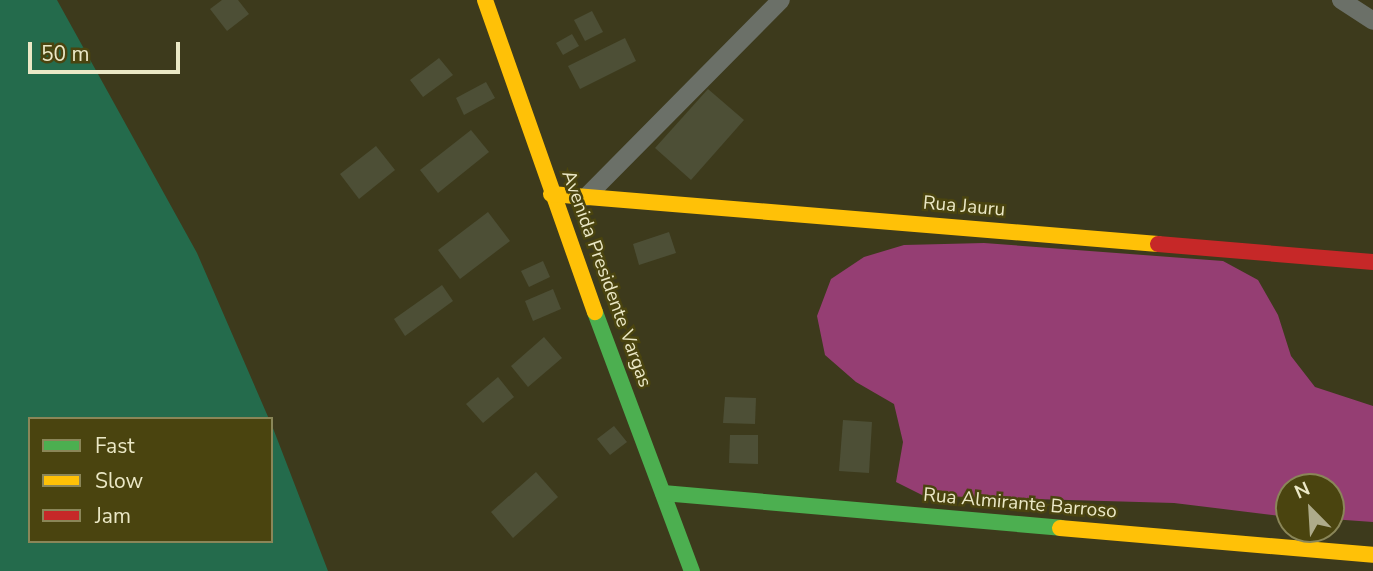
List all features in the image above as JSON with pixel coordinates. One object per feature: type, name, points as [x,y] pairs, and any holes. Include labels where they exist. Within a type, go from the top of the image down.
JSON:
[{"type":"street","name":"Avenida Presidente Vargas","points":[[485,0],[551,194],[692,571]]},
{"type":"street","points":[[586,197],[781,0]]},
{"type":"street","points":[[1341,0],[1366,11]]},
{"type":"street","name":"Rua Jauru","points":[[551,194],[1373,262]]},
{"type":"street","name":"Rua Almirante Barroso","points":[[663,494],[1373,555]]},
{"type":"shaded area","points":[[0,0],[57,0],[197,253],[268,417],[28,417],[28,543],[273,543],[273,428],[328,571],[0,571]]},
{"type":"shaded area","points":[[984,243],[1223,261],[1258,280],[1278,315],[1291,356],[1315,387],[1373,406],[1373,522],[1345,520],[1345,473],[1275,473],[1275,515],[1174,503],[924,496],[896,482],[903,442],[894,404],[856,382],[825,355],[817,316],[831,279],[864,257],[904,245]]},
{"type":"building","points":[[222,0],[238,0],[249,14],[227,31],[210,9]]},
{"type":"building","points":[[592,11],[603,32],[585,41],[574,20]]},
{"type":"building","points":[[572,34],[579,46],[563,55],[556,43]]},
{"type":"building","points":[[625,38],[636,61],[580,89],[568,66]]},
{"type":"building","points":[[439,58],[453,75],[423,97],[410,80]]},
{"type":"building","points":[[486,82],[495,98],[464,115],[456,98]]},
{"type":"building","points":[[708,89],[744,120],[691,180],[655,148]]},
{"type":"building","points":[[471,130],[489,152],[438,193],[420,170]]},
{"type":"building","points":[[376,146],[395,170],[359,199],[340,174]]},
{"type":"building","points":[[488,212],[510,241],[460,279],[438,250]]},
{"type":"building","points":[[669,232],[676,253],[639,265],[633,244]]},
{"type":"building","points":[[543,261],[550,277],[529,287],[521,271]]},
{"type":"building","points":[[442,285],[453,301],[405,336],[394,319]]},
{"type":"building","points":[[553,289],[561,309],[533,321],[525,301]]},
{"type":"building","points":[[544,337],[562,358],[528,387],[511,366]]},
{"type":"building","points":[[498,377],[514,397],[483,423],[466,404]]},
{"type":"building","points":[[725,397],[756,398],[755,424],[723,423]]},
{"type":"building","points":[[843,420],[872,422],[869,473],[839,471]]},
{"type":"building","points":[[614,426],[627,442],[610,455],[597,439]]},
{"type":"building","points":[[730,435],[758,435],[758,464],[729,463]]},
{"type":"building","points":[[536,472],[558,497],[513,538],[491,512]]},
{"type":"traffic: fast","points":[[595,312],[692,571]]},
{"type":"traffic: fast","points":[[663,493],[1060,528]]},
{"type":"traffic: slow","points":[[485,0],[595,312]]},
{"type":"traffic: slow","points":[[551,194],[1158,244]]},
{"type":"traffic: slow","points":[[1060,528],[1373,555]]},
{"type":"traffic: jam","points":[[1158,244],[1373,262]]}]
